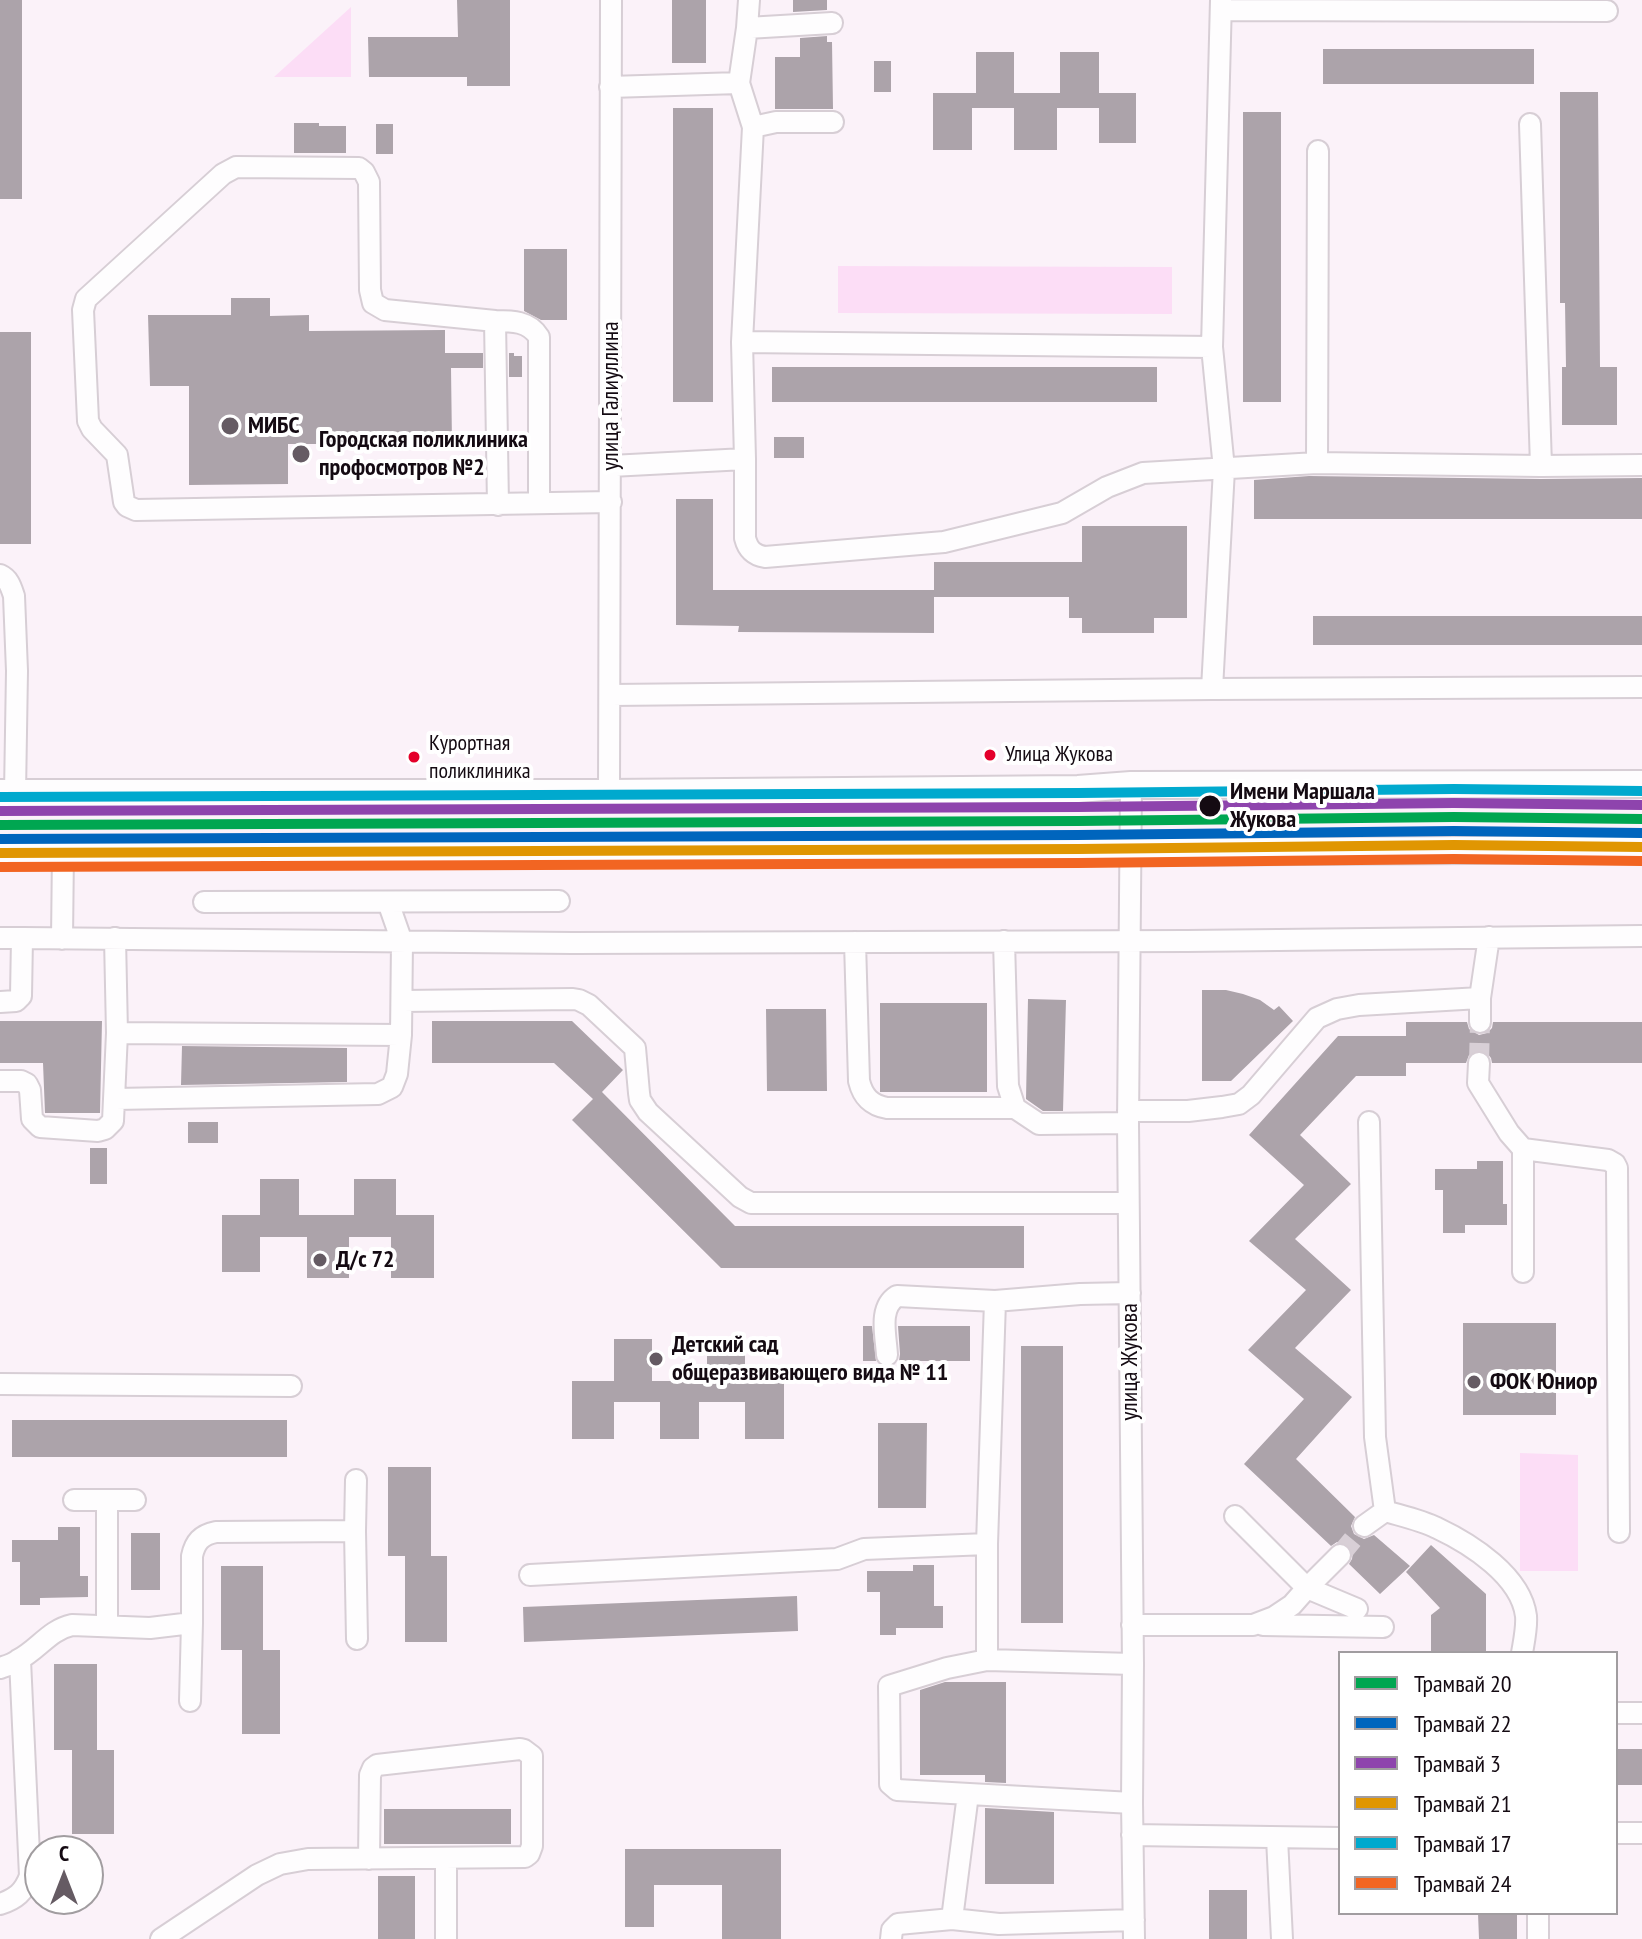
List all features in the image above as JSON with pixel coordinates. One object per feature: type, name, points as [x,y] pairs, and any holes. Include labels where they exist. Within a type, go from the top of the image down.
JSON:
[{"type":"main road","points":[[8,793],[609,793],[1078,789],[1131,785],[1642,784]]},
{"type":"main road","points":[[0,851],[1642,849]]},
{"type":"street","name":"улица Галиуллина","points":[[609,793],[611,0]]},
{"type":"street","points":[[749,0],[739,83],[753,127],[742,342],[745,538],[751,552],[758,556],[944,542],[1062,513],[1107,487],[1143,473],[1317,463],[1642,465]]},
{"type":"street","points":[[1212,689],[1224,469],[1212,347],[1221,5],[1607,11]]},
{"type":"street","points":[[747,28],[832,23]]},
{"type":"street","points":[[610,87],[739,83]]},
{"type":"street","points":[[753,127],[776,122],[833,122]]},
{"type":"street","points":[[1530,124],[1541,466]]},
{"type":"street","points":[[1317,463],[1318,151]]},
{"type":"street","points":[[539,503],[539,337],[523,323],[385,310],[373,303],[370,290],[369,182],[364,172],[354,167],[244,166],[229,170],[90,294],[84,304],[88,421],[117,455],[124,502],[131,509],[611,502]]},
{"type":"street","points":[[495,321],[498,505]]},
{"type":"street","points":[[742,342],[1212,347]]},
{"type":"street","points":[[611,466],[745,459]]},
{"type":"street","points":[[0,575],[5,577],[14,596],[17,671],[8,793]]},
{"type":"street","points":[[611,695],[1642,687]]},
{"type":"street","name":"улица Жукова","points":[[1131,785],[1128,1203],[1134,1930]]},
{"type":"street","points":[[62,939],[63,851]]},
{"type":"street","points":[[204,902],[559,901]]},
{"type":"street","points":[[116,1099],[378,1094],[392,1087],[401,1035],[402,942],[388,902]]},
{"type":"street","points":[[0,938],[855,942],[1642,936]]},
{"type":"street","points":[[1480,1022],[1480,998],[1489,937]]},
{"type":"street","points":[[0,1002],[16,1001],[21,996],[22,938]]},
{"type":"street","points":[[0,1081],[27,1084],[32,1119],[40,1127],[98,1131],[113,1121],[117,1033],[115,938]]},
{"type":"street","points":[[1004,941],[1008,1086],[1015,1108]]},
{"type":"street","points":[[855,942],[859,1081],[868,1100],[887,1108],[1015,1108],[1039,1124],[1239,1104],[1251,1095],[1317,1018],[1337,1009],[1480,998]]},
{"type":"street","points":[[403,1001],[573,999],[584,1002],[635,1048],[640,1100],[648,1112],[740,1197],[751,1203],[1128,1203]]},
{"type":"street","points":[[117,1033],[401,1035]]},
{"type":"street","points":[[1479,1063],[1478,1083],[1509,1133],[1523,1149],[1523,1272]]},
{"type":"street","points":[[1369,1122],[1375,1437],[1385,1511]]},
{"type":"street","points":[[1523,1149],[1608,1160],[1617,1168],[1619,1532]]},
{"type":"street","points":[[887,1355],[886,1305],[897,1296],[995,1301],[1130,1293]]},
{"type":"street","points":[[987,1660],[987,1544],[995,1301]]},
{"type":"street","points":[[0,1384],[291,1386]]},
{"type":"street","points":[[356,1480],[357,1639]]},
{"type":"street","points":[[74,1500],[135,1500]]},
{"type":"street","points":[[107,1500],[107,1625]]},
{"type":"street","points":[[1364,1526],[1385,1511]]},
{"type":"street","points":[[1385,1511],[1435,1526],[1477,1550],[1495,1565],[1522,1600],[1526,1618],[1522,1651]]},
{"type":"street","points":[[1235,1516],[1307,1588],[1357,1609]]},
{"type":"street","points":[[190,1701],[192,1556],[199,1539],[216,1532],[355,1531]]},
{"type":"street","points":[[530,1575],[837,1559],[864,1549],[987,1544]]},
{"type":"street","points":[[1253,1630],[1292,1605],[1340,1555]]},
{"type":"street","points":[[0,1668],[20,1660],[62,1627],[107,1625],[150,1628],[192,1623]]},
{"type":"street","points":[[1132,1625],[1253,1630],[1383,1627]]},
{"type":"street","points":[[0,1904],[14,1899],[25,1890],[30,1876],[20,1660]]},
{"type":"street","points":[[1132,1803],[901,1791],[893,1787],[890,1779],[889,1686],[947,1668],[987,1660],[1133,1664]]},
{"type":"street","points":[[1618,1713],[1642,1713]]},
{"type":"street","points":[[161,1939],[257,1875],[280,1864],[308,1859],[369,1859],[446,1859],[521,1858],[529,1854],[532,1846],[533,1761],[529,1752],[520,1749],[377,1765],[370,1775],[369,1859]]},
{"type":"street","points":[[952,1919],[968,1794]]},
{"type":"street","points":[[1618,1833],[1642,1833]]},
{"type":"street","points":[[1132,1835],[1338,1838]]},
{"type":"street","points":[[1277,1838],[1282,1939]]},
{"type":"street","points":[[446,1859],[446,1939]]},
{"type":"street","points":[[1538,1915],[1538,1939]]},
{"type":"street","points":[[891,1939],[894,1926],[902,1923],[952,1919],[998,1931],[1134,1930]]},
{"type":"shaded area","points":[[351,7],[351,77],[274,77]]},
{"type":"shaded area","points":[[838,266],[1172,267],[1172,314],[838,313]]},
{"type":"shaded area","points":[[1520,1453],[1578,1455],[1578,1571],[1520,1571]]},
{"type":"building","points":[[0,0],[22,0],[22,199],[0,199]]},
{"type":"building","points":[[457,0],[510,0],[510,86],[467,86],[467,77],[369,77],[368,37],[458,37]]},
{"type":"building","points":[[672,0],[706,0],[706,63],[672,63]]},
{"type":"building","points":[[793,0],[827,0],[827,10],[793,12]]},
{"type":"building","points":[[827,36],[827,42],[832,42],[833,109],[775,109],[775,57],[800,57],[800,38]]},
{"type":"building","points":[[1323,49],[1534,49],[1534,84],[1323,84]]},
{"type":"building","points":[[976,52],[1014,52],[1014,93],[1060,93],[1060,52],[1099,52],[1099,93],[1136,93],[1136,143],[1099,143],[1099,108],[1057,108],[1057,150],[1014,150],[1014,108],[972,108],[972,150],[933,150],[933,93],[976,93]]},
{"type":"building","points":[[874,61],[891,61],[891,92],[874,92]]},
{"type":"building","points":[[1560,92],[1598,92],[1600,367],[1617,367],[1617,425],[1562,425],[1562,367],[1566,367],[1565,303],[1560,303]]},
{"type":"building","points":[[673,108],[713,108],[713,402],[673,402]]},
{"type":"building","points":[[1243,112],[1281,112],[1281,402],[1243,402]]},
{"type":"building","points":[[294,123],[346,126],[346,153],[294,153]]},
{"type":"building","points":[[376,124],[393,124],[393,154],[376,154]]},
{"type":"building","points":[[524,249],[567,249],[567,320],[541,320],[524,311]]},
{"type":"building","points":[[231,298],[270,298],[270,316],[309,315],[309,331],[445,330],[445,353],[483,353],[483,368],[451,368],[452,444],[288,444],[288,484],[189,485],[189,386],[150,386],[148,315],[231,315]]},
{"type":"building","points":[[0,332],[31,332],[31,544],[0,544]]},
{"type":"building","points":[[509,353],[522,356],[522,377],[509,377]]},
{"type":"building","points":[[772,367],[1157,367],[1157,402],[772,402]]},
{"type":"building","points":[[774,437],[804,437],[804,458],[774,458]]},
{"type":"building","points":[[1309,476],[1642,478],[1642,519],[1254,519],[1254,480]]},
{"type":"building","points":[[676,499],[713,499],[713,590],[934,590],[934,562],[1082,562],[1082,526],[1187,526],[1187,618],[1154,618],[1154,633],[1082,633],[1082,618],[1069,618],[1069,597],[934,597],[934,633],[738,632],[739,626],[676,625]]},
{"type":"building","points":[[1313,616],[1642,616],[1642,645],[1313,645]]},
{"type":"building","points":[[1202,990],[1243,994],[1260,1000],[1274,1010],[1279,1006],[1293,1021],[1231,1081],[1202,1081]]},
{"type":"building","points":[[1028,999],[1066,1000],[1063,1111],[1043,1111],[1026,1099]]},
{"type":"building","points":[[880,1003],[987,1003],[987,1092],[880,1092]]},
{"type":"building","points":[[766,1009],[826,1009],[827,1091],[767,1091]]},
{"type":"building","points":[[0,1021],[102,1021],[100,1113],[45,1113],[43,1063],[0,1063]]},
{"type":"building","points":[[432,1021],[572,1021],[623,1070],[602,1092],[735,1226],[1024,1226],[1024,1268],[721,1268],[572,1120],[593,1099],[554,1063],[432,1063]]},
{"type":"building","points":[[1406,1022],[1467,1022],[1469,1029],[1479,1035],[1487,1033],[1493,1022],[1642,1022],[1642,1063],[1492,1063],[1487,1053],[1479,1050],[1469,1055],[1466,1063],[1406,1063],[1406,1076],[1356,1076],[1300,1135],[1351,1184],[1295,1239],[1351,1290],[1295,1348],[1352,1397],[1296,1459],[1355,1517],[1351,1526],[1354,1534],[1364,1539],[1374,1535],[1410,1566],[1380,1594],[1349,1564],[1353,1552],[1349,1545],[1337,1542],[1331,1546],[1244,1464],[1304,1399],[1248,1350],[1306,1290],[1249,1241],[1304,1185],[1249,1135],[1338,1036],[1406,1036]]},
{"type":"building","points":[[182,1046],[347,1048],[347,1082],[181,1085]]},
{"type":"building","points":[[188,1122],[218,1122],[218,1143],[188,1143]]},
{"type":"building","points":[[90,1148],[107,1148],[107,1184],[90,1184]]},
{"type":"building","points":[[1477,1161],[1503,1161],[1503,1204],[1507,1204],[1507,1225],[1465,1225],[1465,1233],[1443,1233],[1443,1190],[1435,1190],[1435,1169],[1477,1169]]},
{"type":"building","points":[[260,1179],[299,1179],[299,1215],[354,1215],[354,1179],[396,1179],[396,1215],[434,1215],[434,1278],[391,1278],[391,1237],[349,1237],[349,1278],[307,1278],[307,1237],[260,1237],[260,1272],[222,1272],[222,1215],[260,1215]]},
{"type":"building","points":[[1463,1323],[1556,1323],[1556,1415],[1463,1415]]},
{"type":"building","points":[[863,1326],[872,1326],[876,1361],[863,1361]]},
{"type":"building","points":[[898,1326],[970,1326],[970,1361],[899,1361]]},
{"type":"building","points":[[614,1339],[652,1339],[652,1381],[707,1381],[707,1339],[745,1339],[745,1381],[784,1381],[784,1439],[745,1439],[745,1402],[699,1402],[699,1439],[660,1439],[660,1402],[614,1402],[614,1439],[572,1439],[572,1381],[614,1381]]},
{"type":"building","points":[[1021,1346],[1063,1346],[1063,1623],[1021,1623]]},
{"type":"building","points":[[12,1420],[287,1420],[287,1457],[12,1457]]},
{"type":"building","points":[[878,1423],[927,1423],[926,1508],[878,1508]]},
{"type":"building","points":[[388,1467],[431,1467],[431,1556],[447,1556],[447,1642],[405,1642],[405,1556],[388,1556]]},
{"type":"building","points":[[58,1527],[80,1527],[80,1576],[88,1576],[88,1597],[40,1598],[40,1605],[20,1605],[20,1562],[12,1562],[12,1540],[58,1540]]},
{"type":"building","points":[[131,1533],[160,1533],[160,1590],[131,1590]]},
{"type":"building","points":[[1431,1545],[1486,1594],[1486,1651],[1431,1651],[1431,1615],[1440,1608],[1406,1572]]},
{"type":"building","points":[[913,1565],[934,1565],[934,1606],[943,1606],[943,1628],[896,1628],[896,1635],[880,1635],[880,1592],[867,1592],[867,1571],[913,1571]]},
{"type":"building","points":[[221,1566],[263,1566],[263,1650],[280,1650],[280,1734],[242,1734],[242,1650],[221,1650]]},
{"type":"building","points":[[797,1596],[798,1631],[524,1642],[523,1607]]},
{"type":"building","points":[[54,1664],[97,1664],[97,1750],[114,1750],[114,1834],[72,1834],[72,1750],[54,1750]]},
{"type":"building","points":[[945,1682],[1006,1682],[1006,1783],[985,1782],[985,1775],[920,1775],[920,1690]]},
{"type":"building","points":[[1618,1749],[1642,1749],[1642,1785],[1618,1785]]},
{"type":"building","points":[[985,1808],[1054,1812],[1054,1884],[985,1884]]},
{"type":"building","points":[[384,1809],[511,1809],[511,1844],[384,1844]]},
{"type":"building","points":[[625,1849],[781,1849],[781,1939],[722,1939],[722,1885],[654,1885],[654,1927],[625,1927]]},
{"type":"building","points":[[378,1876],[415,1876],[415,1939],[378,1939]]},
{"type":"building","points":[[1209,1890],[1247,1890],[1247,1939],[1209,1939]]},
{"type":"building","points":[[1478,1915],[1517,1915],[1517,1939],[1479,1939]]},
{"type":"tunnel","points":[[1479,1063],[1480,1022]]},
{"type":"tunnel","points":[[1340,1555],[1364,1526]]},
{"type":"tram line","name":"17","points":[[0,797],[1454,789],[1642,791]]},
{"type":"tram line","name":"3","points":[[0,811],[1454,803],[1642,805]]},
{"type":"tram line","name":"20","points":[[0,825],[1454,817],[1642,819]]},
{"type":"tram line","name":"22","points":[[0,839],[1454,831],[1642,833]]},
{"type":"tram line","name":"21","points":[[0,853],[1454,845],[1642,847]]},
{"type":"tram line","name":"24","points":[[0,867],[1454,859],[1642,861]]},
{"type":"place","name":"МИБС","points":[[230,426]]},
{"type":"place","name":"Городская поликлиника профосмотров №2","points":[[301,454]]},
{"type":"place","name":"Улица Жукова","points":[[990,755]]},
{"type":"place","name":"Курортная поликлиника","points":[[414,757]]},
{"type":"place","name":"Имени Маршала Жукова","points":[[1210,806]]},
{"type":"place","name":"Д/с 72","points":[[320,1260]]},
{"type":"place","name":"Детский сад общеразвивающего вида № 11","points":[[656,1359]]},
{"type":"place","name":"ФОК Юниор","points":[[1474,1382]]}]
